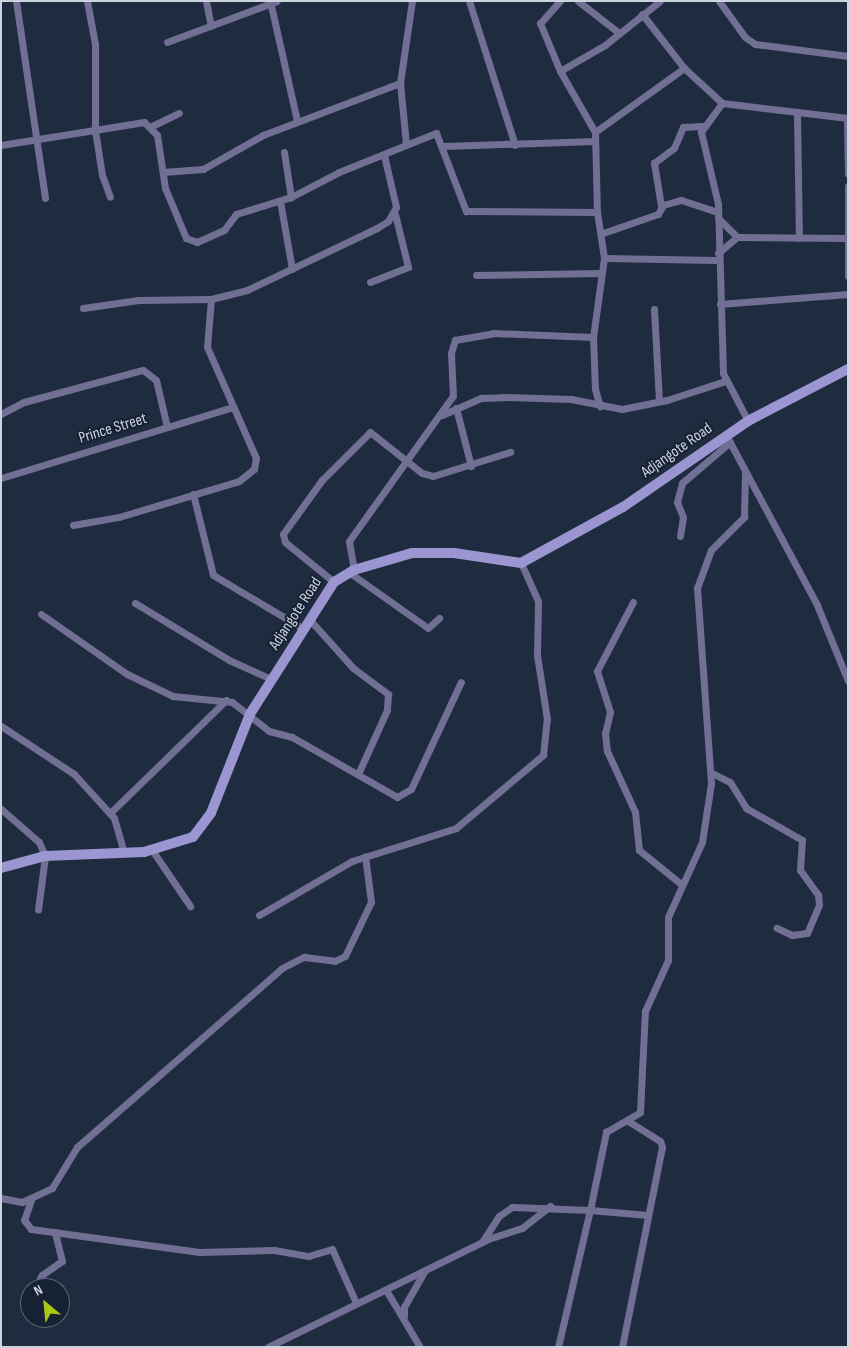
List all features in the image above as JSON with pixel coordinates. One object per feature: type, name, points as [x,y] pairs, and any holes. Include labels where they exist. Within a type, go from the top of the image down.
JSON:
[{"type":"street","points":[[16,1],[45,198]]},
{"type":"street","points":[[87,1],[95,40],[95,130],[102,175],[110,197]]},
{"type":"street","points":[[206,1],[211,26]]},
{"type":"street","points":[[406,144],[400,83],[412,1]]},
{"type":"street","points":[[469,1],[514,145]]},
{"type":"street","points":[[560,1],[540,22],[560,71],[595,132],[597,212],[603,233],[604,258],[593,337],[600,406]]},
{"type":"street","points":[[578,1],[619,33]]},
{"type":"street","points":[[560,71],[619,33],[660,1]]},
{"type":"street","points":[[719,1],[745,38],[755,44],[848,56]]},
{"type":"street","points":[[167,42],[273,2],[297,121]]},
{"type":"street","points":[[652,7],[652,23]]},
{"type":"street","points":[[642,14],[652,23],[684,68],[722,103],[796,114],[847,118],[848,174]]},
{"type":"street","points":[[595,132],[684,68]]},
{"type":"street","points":[[162,172],[203,169],[297,121],[400,83]]},
{"type":"street","points":[[603,233],[658,214],[661,206],[654,163],[674,148],[683,127],[702,126],[722,103]]},
{"type":"street","points":[[152,126],[179,113]]},
{"type":"street","points":[[796,114],[799,238]]},
{"type":"street","points":[[1,145],[37,137],[144,122],[152,126]]},
{"type":"street","points":[[152,126],[162,172],[189,242],[224,230],[236,214],[291,197],[406,144],[436,133],[444,146],[460,203],[466,211],[597,212]]},
{"type":"street","points":[[702,126],[718,215],[717,257],[726,381],[748,421]]},
{"type":"street","points":[[444,146],[595,141]]},
{"type":"street","points":[[284,152],[291,197]]},
{"type":"street","points":[[370,282],[408,267],[395,214],[396,193],[384,155]]},
{"type":"street","points":[[848,186],[846,238],[848,276]]},
{"type":"street","points":[[661,206],[681,200],[718,215],[737,237]]},
{"type":"street","points":[[280,201],[292,269]]},
{"type":"street","points":[[83,308],[138,300],[210,299],[247,290],[377,228],[395,214]]},
{"type":"street","points":[[604,258],[717,257],[737,237],[846,238]]},
{"type":"street","points":[[476,275],[601,273]]},
{"type":"street","points":[[720,304],[848,294]]},
{"type":"street","points":[[73,525],[119,517],[239,481],[254,469],[256,458],[207,347],[210,299]]},
{"type":"street","points":[[654,309],[659,401]]},
{"type":"street","points":[[439,618],[428,628],[352,572],[349,541],[402,466],[442,415],[453,396],[451,345],[461,337],[493,333],[593,337]]},
{"type":"street","points":[[1,414],[24,402],[143,370],[156,380],[167,427]]},
{"type":"street","name":"Adjangote Road","points":[[1,868],[46,856],[124,854],[178,845],[204,828],[250,714],[334,582],[352,572],[433,552],[521,563],[623,507],[728,439],[748,421],[845,373]]},
{"type":"street","points":[[442,415],[466,404],[504,397],[572,399],[622,409],[659,401],[726,381]]},
{"type":"street","points":[[453,396],[466,404]]},
{"type":"street","name":"Prince Street","points":[[1,478],[233,407]]},
{"type":"street","points":[[456,408],[470,466]]},
{"type":"street","points":[[334,582],[285,542],[283,534],[322,480],[370,432],[432,476],[470,466],[510,452]]},
{"type":"street","points":[[680,536],[683,524],[677,502],[682,483],[728,439],[817,605],[848,681]]},
{"type":"street","points":[[400,454],[402,466]]},
{"type":"street","points":[[558,1347],[606,1132],[628,1121],[642,1104],[645,1011],[668,960],[666,926],[681,884],[706,828],[712,773],[696,588],[711,550],[744,517],[745,473]]},
{"type":"street","points":[[193,494],[213,575],[307,624],[353,668],[388,694],[387,710],[358,774]]},
{"type":"street","points":[[259,915],[365,856],[415,845],[456,828],[543,755],[547,719],[537,655],[538,602],[521,563]]},
{"type":"street","points":[[633,602],[597,671],[610,712],[605,733],[607,751],[636,812],[639,850],[681,884]]},
{"type":"street","points":[[135,603],[229,660],[271,679]]},
{"type":"street","points":[[41,614],[114,667],[165,692],[226,700],[250,714],[269,731],[292,737],[396,797],[407,794],[461,682]]},
{"type":"street","points":[[110,813],[226,700]]},
{"type":"street","points":[[1,726],[68,768],[110,813],[119,830],[124,854]]},
{"type":"street","points":[[712,773],[730,782],[746,808],[802,840],[800,870],[818,895],[819,905],[807,933],[792,935],[778,928]]},
{"type":"street","points":[[1,809],[33,836],[46,856],[38,910]]},
{"type":"street","points":[[152,850],[190,906]]},
{"type":"street","points":[[356,1303],[332,1248],[308,1256],[274,1250],[199,1252],[55,1232],[26,1226],[24,1213],[31,1200],[52,1188],[77,1147],[276,973],[304,957],[335,961],[345,956],[371,902],[365,856]]},
{"type":"street","points":[[622,1347],[661,1144],[628,1121]]},
{"type":"street","points":[[1,1198],[31,1200]]},
{"type":"street","points":[[482,1242],[505,1211],[550,1206],[648,1215]]},
{"type":"street","points":[[268,1347],[482,1242],[522,1228],[550,1206]]},
{"type":"street","points":[[40,1278],[62,1261],[55,1232]]},
{"type":"street","points":[[404,1316],[408,1298],[424,1272]]},
{"type":"street","points":[[386,1290],[404,1316],[420,1347]]}]
